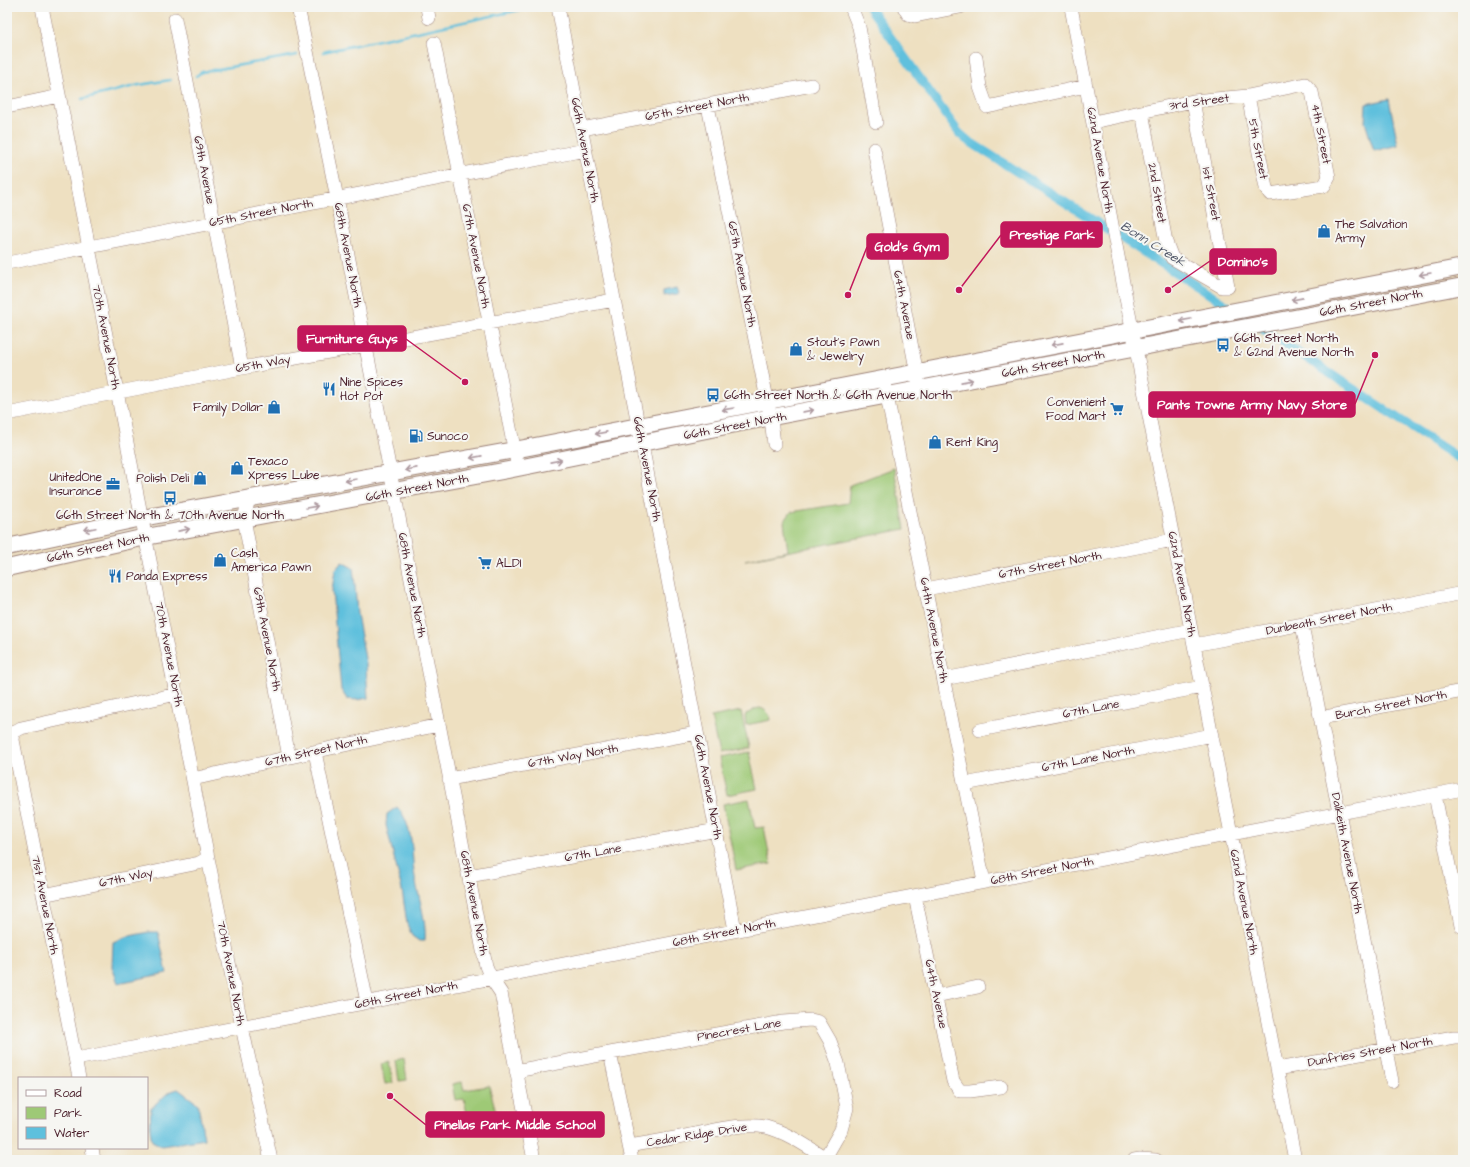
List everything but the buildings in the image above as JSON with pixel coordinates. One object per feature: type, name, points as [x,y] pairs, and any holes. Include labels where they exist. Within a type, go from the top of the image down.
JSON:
[{"type":"main road","name":"66th Street North","points":[[7,547],[142,518],[767,402],[883,378],[1463,267]]},
{"type":"main road","name":"66th Street North","points":[[7,568],[146,537],[394,492],[1463,286]]},
{"type":"street","name":"70th Avenue North","points":[[42,7],[208,858],[242,1027],[271,1160]]},
{"type":"street","name":"68th Avenue North","points":[[298,7],[337,198],[486,966],[491,978],[501,993],[534,1160]]},
{"type":"street","points":[[851,7],[859,27],[876,122]]},
{"type":"street","points":[[904,7],[908,14],[915,16],[960,7]]},
{"type":"street","name":"62nd Avenue North","points":[[1071,7],[1116,250],[1295,1160]]},
{"type":"street","name":"66th Avenue North","points":[[562,8],[585,150],[638,425],[643,444],[735,930]]},
{"type":"street","name":"69th Avenue","points":[[176,19],[242,368]]},
{"type":"street","name":"67th Avenue North","points":[[434,43],[518,468]]},
{"type":"street","points":[[976,58],[980,87],[987,107],[1086,86]]},
{"type":"street","name":"3rd Street","points":[[1093,122],[1193,101],[1248,96],[1305,84]]},
{"type":"street","name":"4th Street","points":[[1305,84],[1312,92],[1329,176],[1324,186]]},
{"type":"street","name":"65th Street North","points":[[582,129],[812,85]]},
{"type":"street","points":[[7,107],[59,96]]},
{"type":"street","name":"5th Street","points":[[1248,96],[1266,188],[1270,194],[1324,186]]},
{"type":"street","name":"1st Street","points":[[1193,101],[1228,287]]},
{"type":"street","name":"65th Avenue North","points":[[708,106],[727,197],[774,444]]},
{"type":"street","name":"2nd Street","points":[[1142,112],[1166,242],[1172,258],[1222,287],[1228,287]]},
{"type":"street","name":"64th Avenue","points":[[874,149],[920,390]]},
{"type":"street","name":"65th Street North","points":[[7,263],[585,150]]},
{"type":"street","name":"65th Way","points":[[7,414],[242,368],[614,300]]},
{"type":"street","name":"64th Avenue North","points":[[883,378],[984,882]]},
{"type":"street","name":"69th Avenue North","points":[[249,498],[244,519],[289,757]]},
{"type":"street","name":"67th Street North","points":[[926,590],[1173,540]]},
{"type":"street","name":"Dunbeath Street North","points":[[1194,645],[1463,593]]},
{"type":"street","name":"Dalkeith Avenue North","points":[[1302,625],[1392,1081]]},
{"type":"street","points":[[944,679],[1191,630]]},
{"type":"street","name":"67th Lane","points":[[980,730],[1202,687]]},
{"type":"street","name":"Burch Street North","points":[[1320,718],[1463,691]]},
{"type":"street","name":"71st Avenue North","points":[[79,1077],[13,740],[14,732],[21,728],[177,694]]},
{"type":"street","name":"67th Street North","points":[[193,779],[439,725]]},
{"type":"street","name":"67th Way North","points":[[449,779],[697,733]]},
{"type":"street","name":"67th Lane North","points":[[965,784],[1212,735]]},
{"type":"street","points":[[315,752],[367,1002]]},
{"type":"street","name":"68th Street North","points":[[76,1059],[1463,789]]},
{"type":"street","points":[[1435,795],[1461,926]]},
{"type":"street","name":"67th Lane","points":[[468,876],[717,830]]},
{"type":"street","name":"67th Way","points":[[43,896],[199,863],[208,858]]},
{"type":"street","name":"64th Avenue","points":[[915,896],[953,1081],[960,1091],[1001,1088]]},
{"type":"street","points":[[936,996],[978,987]]},
{"type":"street","name":"Pinecrest Lane","points":[[516,1071],[782,1022],[811,1020],[819,1022],[830,1041],[838,1063],[847,1108],[841,1130],[827,1159]]},
{"type":"street","name":"Dunfries Street North","points":[[1277,1069],[1454,1037],[1463,1037]]},
{"type":"street","points":[[610,1053],[632,1160]]},
{"type":"street","name":"Cedar Ridge Drive","points":[[629,1146],[720,1129],[746,1126],[765,1127],[795,1139],[827,1159]]},
{"type":"street","points":[[92,1149],[94,1160]]},
{"type":"street","points":[[1134,1160],[1156,1160]]},
{"type":"green space","points":[[894,468],[905,529],[745,560],[788,551],[784,522],[791,512],[848,503],[850,485]]},
{"type":"green space","points":[[760,708],[767,712],[771,720],[746,725],[746,714],[754,709]]},
{"type":"green space","points":[[741,711],[749,748],[719,754],[711,717]]},
{"type":"green space","points":[[749,752],[757,789],[727,795],[719,758]]},
{"type":"green space","points":[[749,799],[755,828],[764,827],[771,864],[736,870],[723,804]]},
{"type":"green space","points":[[404,1059],[407,1080],[399,1081],[396,1061]]},
{"type":"green space","points":[[389,1062],[393,1083],[385,1084],[381,1064]]},
{"type":"green space","points":[[462,1082],[464,1090],[489,1086],[498,1119],[489,1121],[489,1118],[470,1121],[469,1124],[464,1099],[455,1100],[452,1084]]},
{"type":"water","points":[[1389,99],[1398,145],[1374,151],[1365,122],[1366,104]]},
{"type":"water","points":[[677,287],[679,292],[678,294],[664,296],[664,290]]},
{"type":"water","points":[[342,562],[353,568],[357,614],[366,664],[368,698],[357,700],[347,699],[341,690],[332,590],[335,570]]},
{"type":"water","points":[[397,807],[407,824],[410,836],[415,880],[425,924],[425,941],[419,941],[412,936],[407,924],[402,890],[386,825],[387,814]]},
{"type":"water","points":[[149,932],[158,932],[167,973],[118,983],[112,967],[113,942],[125,937]]},
{"type":"water","points":[[178,1089],[198,1104],[204,1139],[162,1146],[152,1141],[150,1130],[151,1108],[169,1092]]},
{"type":"waterway","points":[[323,52],[534,7]]},
{"type":"waterway","name":"Bonn Creek","points":[[869,7],[959,133],[967,140],[1200,288],[1463,461]]},
{"type":"waterway","points":[[196,76],[202,72],[297,55]]},
{"type":"waterway","points":[[82,99],[139,85],[170,80]]},
{"type":"place","name":"The Salvation Army","points":[[1324,231]]},
{"type":"place","name":"Prestige Park","points":[[959,290]]},
{"type":"place","name":"Domino's","points":[[1168,290]]},
{"type":"place","name":"Gold's Gym","points":[[848,295]]},
{"type":"place","name":"66th Street North & 62nd Avenue North","points":[[1223,345]]},
{"type":"place","name":"Stout's Pawn & Jewelry","points":[[796,349]]},
{"type":"place","name":"Pants Towne Army Navy Store","points":[[1375,355]]},
{"type":"place","name":"Furniture Guys","points":[[465,382]]},
{"type":"place","name":"Nine Spices Hot Pot","points":[[329,389]]},
{"type":"place","name":"66th Street North & 66th Avenue North","points":[[713,395]]},
{"type":"place","name":"Family Dollar","points":[[274,407]]},
{"type":"place","name":"Convenient Food Mart","points":[[1117,409]]},
{"type":"place","name":"Sunoco","points":[[416,436]]},
{"type":"place","name":"Rent King","points":[[935,442]]},
{"type":"place","name":"Texaco Xpress Lube","points":[[237,468]]},
{"type":"place","name":"Polish Deli","points":[[200,478]]},
{"type":"place","name":"UnitedOne Insurance","points":[[113,484]]},
{"type":"place","name":"66th Street North & 70th Avenue North","points":[[170,498]]},
{"type":"place","name":"Cash America Pawn","points":[[220,560]]},
{"type":"place","name":"ALDI","points":[[485,563]]},
{"type":"place","name":"Panda Express","points":[[115,576]]},
{"type":"place","name":"Pinellas Park Middle School","points":[[390,1096]]}]
